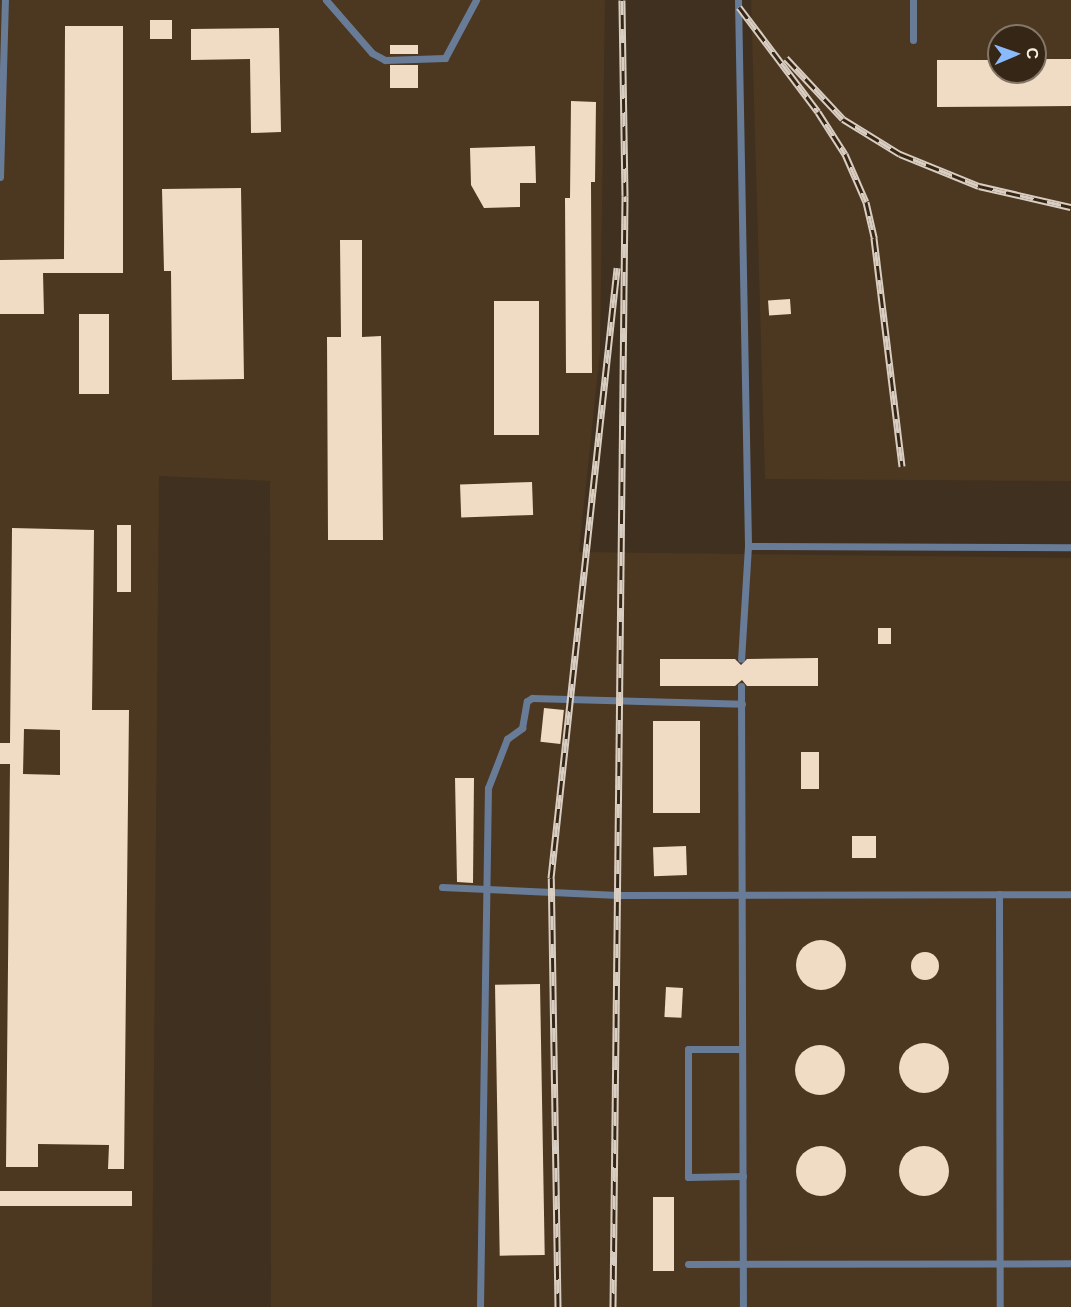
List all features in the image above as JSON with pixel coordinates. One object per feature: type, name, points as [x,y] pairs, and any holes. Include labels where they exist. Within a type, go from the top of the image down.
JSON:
[{"type":"lane","points":[[0,177],[5,0]]},
{"type":"lane","points":[[326,0],[379,58],[427,60],[450,52],[476,0]]},
{"type":"lane","points":[[738,0],[748,546],[741,659]]},
{"type":"lane","points":[[913,0],[913,40]]},
{"type":"lane","points":[[748,546],[1071,547]]},
{"type":"lane","points":[[741,686],[743,1307]]},
{"type":"lane","points":[[480,1307],[488,788],[507,739],[522,728],[527,701],[742,704]]},
{"type":"lane","points":[[442,887],[742,895],[1071,894]]},
{"type":"lane","points":[[999,894],[1000,1307]]},
{"type":"lane","points":[[742,1049],[688,1049],[688,1177],[743,1176]]},
{"type":"lane","points":[[688,1264],[1071,1263]]},
{"type":"shaded area","points":[[0,0],[605,0],[600,352],[579,552],[1071,558],[1071,1307],[271,1307],[270,481],[159,476],[152,1307],[0,1307]]},
{"type":"shaded area","points":[[751,0],[1071,0],[1071,481],[765,479]]},
{"type":"building","points":[[150,20],[172,20],[172,39],[150,39]]},
{"type":"building","points":[[65,26],[123,26],[123,273],[43,273],[44,314],[0,314],[0,260],[64,259]]},
{"type":"building","points":[[279,28],[281,132],[251,133],[250,59],[191,60],[191,29]]},
{"type":"building","points":[[390,45],[418,45],[418,54],[390,54]]},
{"type":"building","points":[[1047,59],[1071,59],[1071,106],[937,107],[937,60],[987,60],[987,84],[1047,84]]},
{"type":"building","points":[[390,65],[418,65],[418,88],[390,88]]},
{"type":"building","points":[[571,101],[596,102],[595,182],[591,182],[592,373],[566,373],[565,198],[570,198]]},
{"type":"building","points":[[535,146],[536,183],[520,183],[520,207],[484,208],[471,185],[470,148]]},
{"type":"building","points":[[241,188],[244,379],[172,380],[171,271],[164,271],[162,189]]},
{"type":"building","points":[[340,240],[362,240],[362,337],[381,336],[383,540],[328,540],[327,337],[341,337]]},
{"type":"building","points":[[790,299],[791,314],[769,315],[768,301]]},
{"type":"building","points":[[494,301],[539,301],[539,435],[494,435]]},
{"type":"building","points":[[79,314],[109,314],[109,394],[79,394]]},
{"type":"building","points":[[532,482],[533,515],[461,517],[460,485]]},
{"type":"building","points":[[117,525],[131,525],[131,592],[117,592]]},
{"type":"building","points":[[12,528],[94,530],[92,710],[129,710],[124,1169],[108,1169],[109,1145],[38,1144],[38,1167],[6,1167],[10,764],[0,764],[0,743],[10,743]],"holes":[[[24,729],[60,730],[60,775],[23,774]]]},
{"type":"building","points":[[878,628],[891,628],[891,644],[878,644]]},
{"type":"building","points":[[818,658],[818,686],[747,686],[742,680],[735,686],[660,686],[660,659],[735,659],[741,665],[747,659]]},
{"type":"building","points":[[544,708],[564,710],[560,744],[540,742]]},
{"type":"building","points":[[653,721],[700,721],[700,813],[653,813]]},
{"type":"building","points":[[801,752],[819,752],[819,789],[801,789]]},
{"type":"building","points":[[455,778],[474,778],[473,883],[457,882]]},
{"type":"building","points":[[852,836],[876,836],[876,858],[852,858]]},
{"type":"building","points":[[686,846],[687,875],[654,876],[653,847]]},
{"type":"building","points":[[821,940],[830,942],[841,951],[846,965],[844,974],[835,985],[821,990],[812,988],[801,979],[796,965],[798,956],[807,945]]},
{"type":"building","points":[[925,952],[935,956],[939,966],[935,976],[925,980],[915,976],[911,966],[915,956]]},
{"type":"building","points":[[540,984],[545,1255],[500,1256],[495,985]]},
{"type":"building","points":[[666,987],[683,988],[681,1018],[664,1017]]},
{"type":"building","points":[[924,1043],[933,1045],[944,1054],[949,1068],[947,1077],[938,1088],[924,1093],[915,1091],[904,1082],[899,1068],[901,1059],[910,1048]]},
{"type":"building","points":[[820,1045],[829,1047],[840,1056],[845,1070],[843,1079],[834,1090],[820,1095],[811,1093],[800,1084],[795,1070],[797,1061],[806,1050]]},
{"type":"building","points":[[821,1146],[830,1148],[841,1157],[846,1171],[844,1180],[835,1191],[821,1196],[812,1194],[801,1185],[796,1171],[798,1162],[807,1151]]},
{"type":"building","points":[[924,1146],[933,1148],[944,1157],[949,1171],[947,1180],[938,1191],[924,1196],[915,1194],[904,1185],[899,1171],[901,1162],[910,1151]]},
{"type":"building","points":[[0,1191],[132,1191],[132,1206],[0,1206]]},
{"type":"building","points":[[653,1197],[674,1197],[674,1271],[653,1271]]},
{"type":"railway","points":[[613,1307],[625,196],[622,0]]},
{"type":"railway","points":[[739,7],[818,112],[845,154],[866,202],[874,238],[902,466]]},
{"type":"railway","points":[[786,58],[843,119],[900,154],[979,186],[1071,207]]},
{"type":"railway","points":[[558,1307],[551,878],[617,268]]}]
